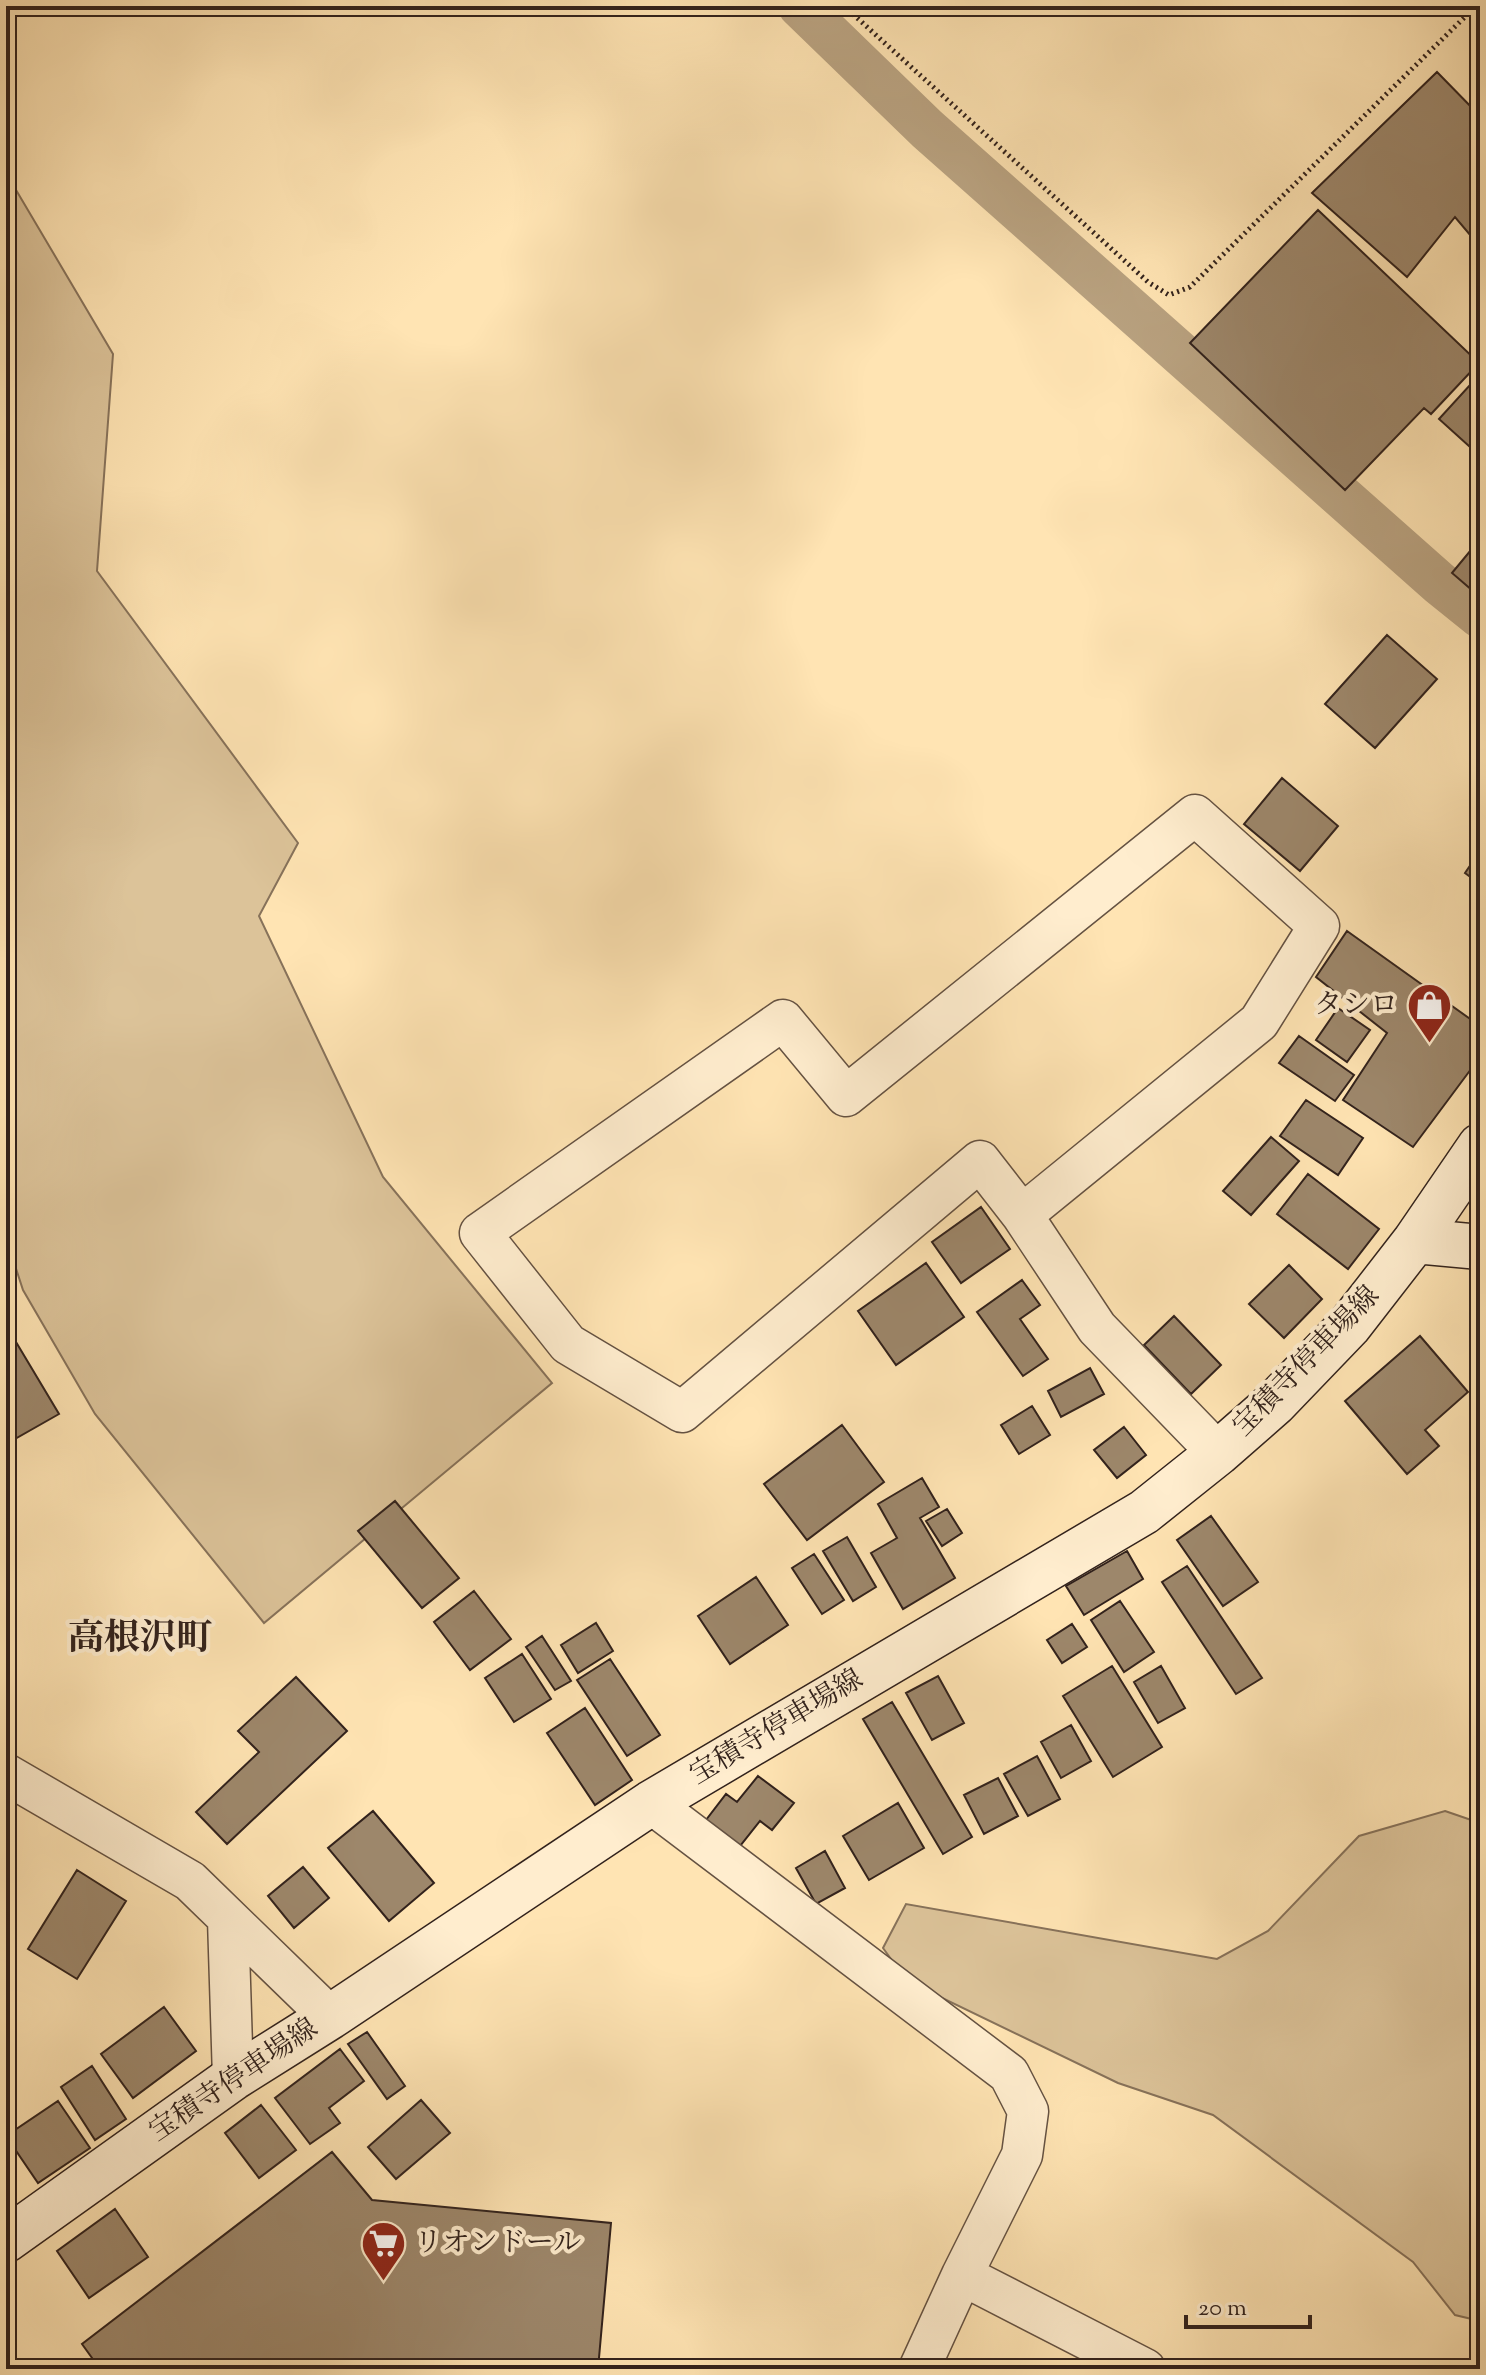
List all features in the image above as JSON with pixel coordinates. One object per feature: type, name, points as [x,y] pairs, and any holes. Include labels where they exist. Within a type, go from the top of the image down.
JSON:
[{"type":"main road","name":"宝積寺停車場線","points":[[6,2240],[233,2078],[651,1803],[1144,1512],[1275,1403],[1349,1326],[1415,1241],[1480,1146]]},
{"type":"main road","points":[[1415,1241],[1480,1247]]},
{"type":"street","points":[[1022,1215],[1259,1022],[1319,926],[1195,815],[846,1096],[783,1020],[480,1233],[568,1344],[682,1412],[980,1161],[1022,1215],[1097,1328],[1218,1453]]},
{"type":"street","points":[[6,1774],[190,1881],[330,2017]]},
{"type":"street","points":[[651,1803],[1009,2074],[1028,2111],[1022,2155],[919,2369]]},
{"type":"street","points":[[228,1919],[233,2078]]},
{"type":"street","points":[[962,2275],[1145,2369]]},
{"type":"path","points":[[844,6],[1148,282],[1169,295],[1190,287],[1476,6]]},
{"type":"shaded area","points":[[6,173],[113,354],[97,571],[298,843],[259,916],[383,1177],[552,1383],[264,1623],[95,1414],[23,1290],[6,1238]]},
{"type":"shaded area","points":[[1445,1811],[1480,1823],[1480,2321],[1455,2315],[1413,2262],[1213,2115],[1118,2083],[907,1981],[883,1948],[906,1904],[1217,1959],[1268,1931],[1359,1836]]},
{"type":"building","points":[[1437,72],[1480,116],[1480,228],[1471,236],[1455,217],[1407,277],[1312,193]]},
{"type":"building","points":[[1318,210],[1479,363],[1431,414],[1424,408],[1345,490],[1190,343]]},
{"type":"building","points":[[1480,374],[1480,456],[1439,419]]},
{"type":"building","points":[[1480,539],[1480,597],[1452,573]]},
{"type":"building","points":[[1387,635],[1437,679],[1375,748],[1325,704]]},
{"type":"building","points":[[1282,778],[1338,826],[1300,871],[1244,824]]},
{"type":"building","points":[[1480,851],[1480,884],[1465,873]]},
{"type":"building","name":"タシロ","points":[[1347,931],[1480,1026],[1480,1057],[1413,1147],[1343,1100],[1387,1033],[1316,977]]},
{"type":"building","points":[[1338,1008],[1370,1030],[1347,1062],[1316,1040]]},
{"type":"building","points":[[1299,1036],[1354,1075],[1335,1101],[1279,1063]]},
{"type":"building","points":[[1306,1100],[1363,1138],[1338,1175],[1280,1136]]},
{"type":"building","points":[[1271,1137],[1299,1161],[1251,1215],[1223,1191]]},
{"type":"building","points":[[1308,1174],[1379,1229],[1348,1269],[1277,1214]]},
{"type":"building","points":[[981,1207],[1010,1249],[961,1283],[932,1242]]},
{"type":"building","points":[[926,1263],[964,1317],[896,1365],[858,1311]]},
{"type":"building","points":[[1289,1265],[1322,1299],[1284,1338],[1249,1304]]},
{"type":"building","points":[[1022,1280],[1040,1305],[1020,1319],[1048,1359],[1023,1376],[977,1312]]},
{"type":"building","points":[[1174,1316],[1221,1365],[1191,1394],[1144,1345]]},
{"type":"building","points":[[1420,1336],[1468,1392],[1425,1430],[1439,1446],[1407,1474],[1345,1401]]},
{"type":"building","points":[[16,1342],[59,1414],[6,1444],[6,1348]]},
{"type":"building","points":[[1090,1368],[1104,1394],[1061,1417],[1048,1391]]},
{"type":"building","points":[[1032,1406],[1050,1435],[1019,1454],[1001,1425]]},
{"type":"building","points":[[842,1425],[884,1482],[807,1540],[764,1484]]},
{"type":"building","points":[[1124,1427],[1146,1455],[1117,1478],[1094,1450]]},
{"type":"building","points":[[922,1478],[939,1507],[920,1518],[955,1578],[903,1609],[871,1553],[897,1538],[878,1504]]},
{"type":"building","points":[[395,1501],[459,1578],[422,1608],[358,1531]]},
{"type":"building","points":[[947,1509],[962,1533],[942,1546],[926,1521]]},
{"type":"building","points":[[1211,1516],[1258,1582],[1223,1606],[1177,1540]]},
{"type":"building","points":[[847,1537],[876,1587],[853,1601],[823,1551]]},
{"type":"building","points":[[1127,1551],[1143,1579],[1084,1615],[1066,1586]]},
{"type":"building","points":[[814,1554],[844,1600],[822,1614],[792,1568]]},
{"type":"building","points":[[1187,1566],[1262,1678],[1236,1694],[1162,1582]]},
{"type":"building","points":[[756,1577],[788,1625],[730,1664],[698,1616]]},
{"type":"building","points":[[474,1591],[511,1639],[470,1670],[434,1622]]},
{"type":"building","points":[[1120,1601],[1154,1652],[1124,1672],[1091,1620]]},
{"type":"building","points":[[596,1623],[613,1651],[578,1673],[561,1645]]},
{"type":"building","points":[[1072,1624],[1087,1647],[1062,1663],[1047,1640]]},
{"type":"building","points":[[542,1636],[571,1681],[555,1690],[526,1647]]},
{"type":"building","points":[[522,1654],[551,1699],[514,1722],[485,1678]]},
{"type":"building","points":[[610,1659],[660,1735],[627,1756],[577,1680]]},
{"type":"building","points":[[1112,1666],[1162,1747],[1113,1777],[1063,1696]]},
{"type":"building","points":[[1161,1666],[1185,1708],[1158,1723],[1134,1682]]},
{"type":"building","points":[[938,1676],[964,1723],[932,1740],[906,1693]]},
{"type":"building","points":[[296,1677],[347,1731],[227,1844],[196,1812],[259,1752],[238,1731]]},
{"type":"building","points":[[892,1702],[972,1837],[943,1854],[863,1719]]},
{"type":"building","points":[[585,1708],[632,1780],[595,1805],[547,1733]]},
{"type":"building","points":[[1071,1725],[1091,1761],[1061,1778],[1041,1742]]},
{"type":"building","points":[[1037,1756],[1060,1799],[1028,1816],[1004,1774]]},
{"type":"building","points":[[758,1776],[794,1803],[772,1830],[760,1821],[740,1846],[706,1820],[726,1794],[737,1802]]},
{"type":"building","points":[[998,1778],[1018,1816],[984,1834],[964,1795]]},
{"type":"building","points":[[898,1803],[924,1848],[869,1880],[843,1836]]},
{"type":"building","points":[[373,1811],[434,1883],[389,1921],[328,1848]]},
{"type":"building","points":[[825,1851],[845,1888],[816,1904],[796,1868]]},
{"type":"building","points":[[303,1867],[329,1898],[294,1928],[268,1896]]},
{"type":"building","points":[[77,1870],[126,1901],[77,1979],[28,1949]]},
{"type":"building","points":[[164,2007],[196,2051],[133,2098],[101,2054]]},
{"type":"building","points":[[367,2032],[405,2086],[387,2099],[348,2044]]},
{"type":"building","points":[[340,2049],[364,2081],[329,2108],[340,2123],[310,2144],[275,2098]]},
{"type":"building","points":[[92,2066],[126,2119],[95,2140],[61,2087]]},
{"type":"building","points":[[421,2100],[450,2133],[396,2179],[368,2147]]},
{"type":"building","points":[[58,2101],[90,2148],[38,2183],[6,2136]]},
{"type":"building","points":[[261,2105],[296,2150],[259,2178],[225,2133]]},
{"type":"building","name":"リオンドール","points":[[332,2152],[372,2200],[611,2223],[598,2369],[100,2369],[82,2344]]},
{"type":"building","points":[[115,2209],[148,2257],[89,2298],[57,2251]]},
{"type":"waterway","points":[[800,6],[927,129],[1480,616]]},
{"type":"place","name":"タシロ","points":[[1429,1045]]},
{"type":"place","name":"リオンドール","points":[[383,2283]]},
{"type":"district","name":"高根沢町","points":[[140,1640]]}]
